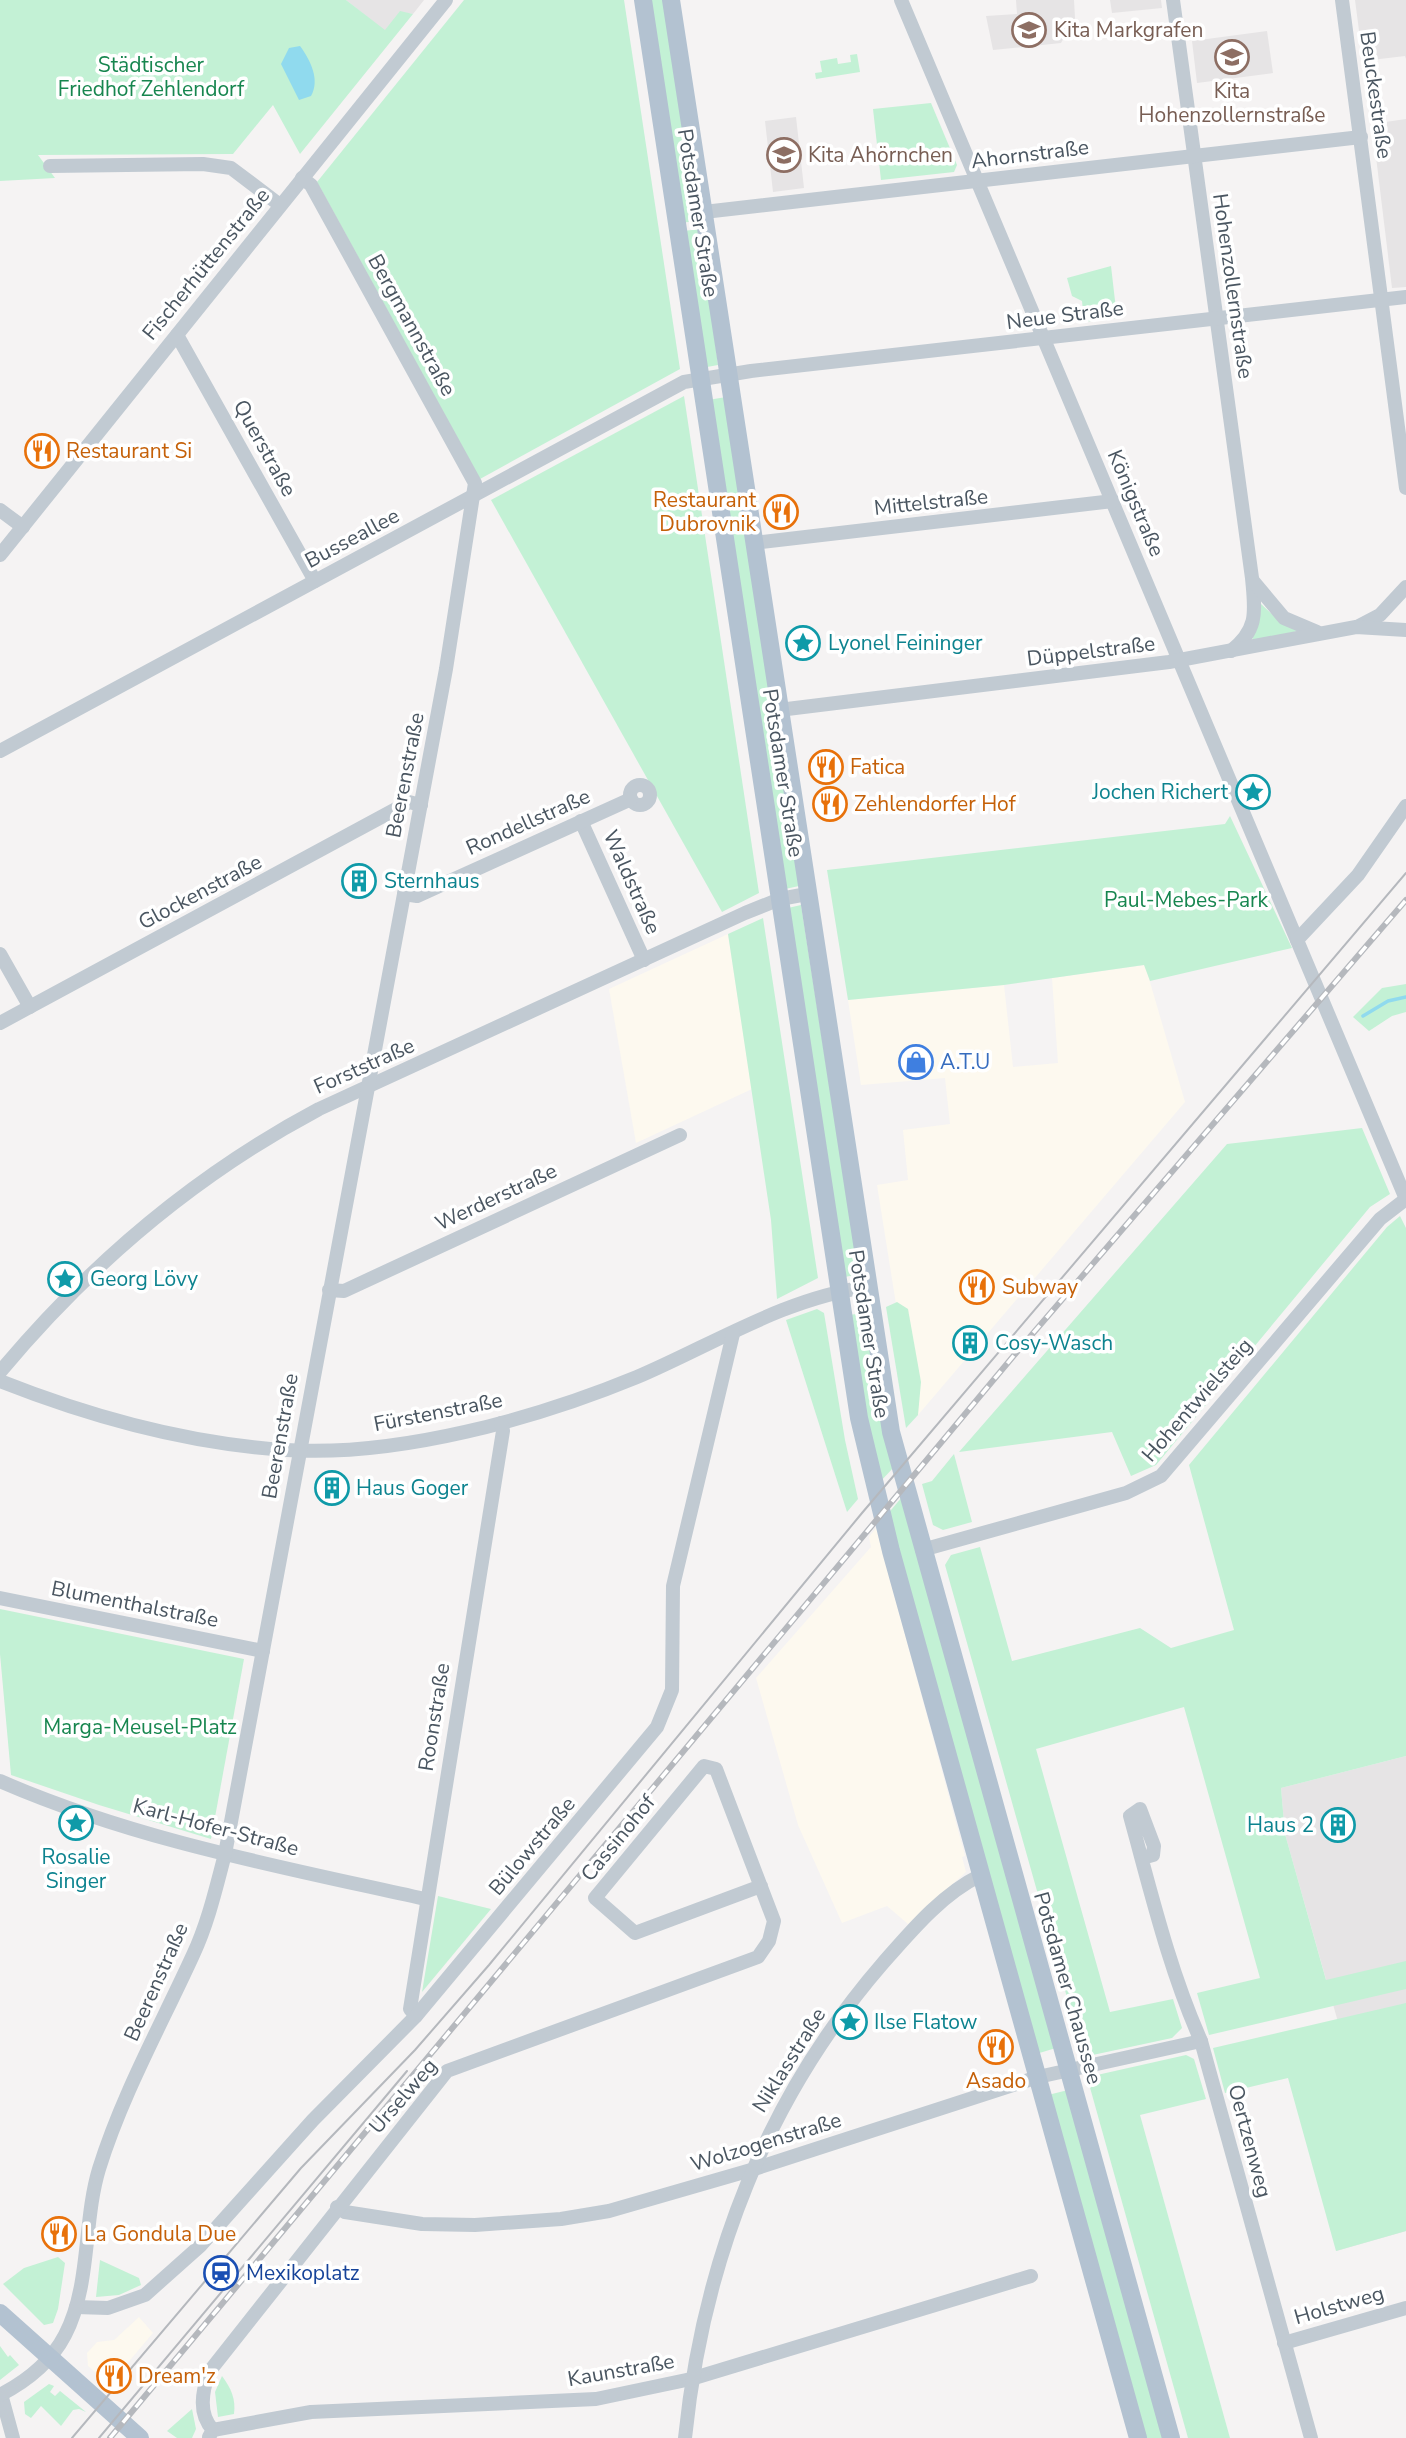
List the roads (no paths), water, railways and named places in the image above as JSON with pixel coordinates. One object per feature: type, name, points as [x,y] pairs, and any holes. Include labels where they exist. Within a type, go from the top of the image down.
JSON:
[{"type":"main road","name":"Potsdamer Straße","points":[[643,0],[859,1418],[891,1551],[981,1875]]},
{"type":"main road","name":"Potsdamer Straße","points":[[671,0],[867,1287],[891,1432],[922,1550]]},
{"type":"main road","name":"Potsdamer Chaussee","points":[[922,1550],[1171,2438]]},
{"type":"main road","points":[[981,1875],[1138,2438]]},
{"type":"main road","points":[[0,2313],[141,2436]]},
{"type":"street","name":"Fischerhüttenstraße","points":[[0,555],[446,0]]},
{"type":"street","name":"Königstraße","points":[[901,0],[1406,1199]]},
{"type":"street","name":"Hohenzollernstraße","points":[[1173,0],[1255,610],[1252,626],[1245,640],[1231,651]]},
{"type":"street","name":"Beuckestraße","points":[[1342,0],[1406,488]]},
{"type":"street","name":"Ahornstraße","points":[[704,212],[1361,137]]},
{"type":"street","points":[[50,166],[203,164],[232,168],[280,205]]},
{"type":"street","name":"Bergmannstraße","points":[[302,178],[311,185],[475,483],[471,497]]},
{"type":"street","name":"Neue Straße","points":[[728,375],[1406,297]]},
{"type":"street","name":"Querstraße","points":[[177,335],[315,582]]},
{"type":"street","name":"Busseallee","points":[[0,751],[684,382],[728,375]]},
{"type":"street","name":"Beerenstraße","points":[[1,2394],[30,2377],[50,2357],[64,2337],[76,2307],[89,2209],[99,2171],[116,2123],[193,1954],[225,1854],[298,1450],[421,804],[456,610],[471,497]]},
{"type":"street","name":"Mittelstraße","points":[[754,543],[1113,501]]},
{"type":"street","points":[[0,510],[23,527]]},
{"type":"street","points":[[1252,578],[1284,618],[1318,632]]},
{"type":"street","points":[[1356,627],[1380,615],[1406,587]]},
{"type":"street","name":"Düppelstraße","points":[[779,710],[1180,661],[1318,632],[1356,627],[1406,630]]},
{"type":"street","name":"Rondellstraße","points":[[404,894],[417,896],[631,799]]},
{"type":"street","name":"Glockenstraße","points":[[0,1023],[409,803],[421,804]]},
{"type":"street","points":[[1297,940],[1358,875],[1406,806]]},
{"type":"street","name":"Waldstraße","points":[[581,821],[644,960]]},
{"type":"street","name":"Forststraße","points":[[0,1372],[43,1322],[99,1265],[154,1216],[275,1132],[779,899],[807,894]]},
{"type":"street","points":[[0,954],[30,1007]]},
{"type":"street","name":"Werderstraße","points":[[329,1290],[344,1291],[680,1135]]},
{"type":"street","name":"Hohentwielsteig","points":[[922,1550],[1126,1493],[1161,1476],[1380,1219],[1406,1199]]},
{"type":"street","name":"Fürstenstraße","points":[[0,1381],[132,1424],[200,1439],[298,1450],[404,1443],[501,1423],[636,1377],[808,1299],[867,1287]]},
{"type":"street","name":"Bülowstraße","points":[[76,2307],[97,2309],[123,2305],[160,2284],[200,2246],[313,2120],[416,2016],[657,1727],[667,1708],[672,1690],[673,1586],[733,1334]]},
{"type":"street","name":"Roonstraße","points":[[416,2016],[410,2009],[425,1899],[503,1431],[501,1423]]},
{"type":"street","name":"Blumenthalstraße","points":[[0,1598],[262,1651]]},
{"type":"street","name":"Cassinohof","points":[[761,1886],[635,1933],[595,1898],[704,1766],[716,1769],[761,1886],[774,1921],[769,1941]]},
{"type":"street","name":"Karl-Hofer-Straße","points":[[0,1781],[99,1817],[225,1854],[425,1899]]},
{"type":"street","name":"Oertzenweg","points":[[1142,1858],[1182,1997],[1201,2041],[1311,2438]]},
{"type":"street","name":"Niklasstraße","points":[[685,2438],[691,2379],[706,2307],[726,2235],[751,2170],[780,2111],[814,2054],[859,1990],[928,1914],[967,1882],[981,1875]]},
{"type":"street","name":"Urselweg","points":[[211,2434],[204,2416],[202,2400],[209,2372],[447,2071],[758,1957],[769,1941]]},
{"type":"street","name":"Wolzogenstraße","points":[[337,2207],[345,2212],[422,2224],[517,2224],[609,2211],[751,2170],[1038,2077],[1201,2041]]},
{"type":"street","name":"Kaunstraße","points":[[211,2434],[312,2412],[596,2399],[691,2379],[1031,2276]]},
{"type":"street","name":"Holstweg","points":[[1284,2343],[1406,2308]]},
{"type":"street","points":[[1,2394],[13,2438]]},
{"type":"water","points":[[300,46],[311,64],[315,84],[311,96],[299,100],[281,64],[289,48]]},
{"type":"waterway","points":[[1363,1016],[1388,1001],[1406,997]]},
{"type":"tram line","points":[[72,2438],[301,2168],[415,2050],[489,1965],[862,1513],[1406,873]]},
{"type":"tram line","points":[[99,2438],[407,2071]]},
{"type":"railway","points":[[110,2438],[1016,1353],[1406,900]]},
{"type":"place","name":"Kita Markgrafen","points":[[1029,30]]},
{"type":"place","name":"Kita Hohenzollernstraße","points":[[1232,57]]},
{"type":"place","name":"Kita Ahörnchen","points":[[784,155]]},
{"type":"place","name":"Restaurant Si","points":[[42,451]]},
{"type":"place","name":"Restaurant Dubrovnik","points":[[781,512]]},
{"type":"place","name":"Lyonel Feininger","points":[[803,643]]},
{"type":"place","name":"Fatica","points":[[826,767]]},
{"type":"place","name":"Jochen Richert","points":[[1253,792]]},
{"type":"place","name":"Zehlendorfer Hof","points":[[830,804]]},
{"type":"place","name":"Sternhaus","points":[[359,881]]},
{"type":"place","name":"A.T.U","points":[[916,1062]]},
{"type":"place","name":"Georg Lövy","points":[[65,1279]]},
{"type":"place","name":"Subway","points":[[977,1287]]},
{"type":"place","name":"Cosy-Wasch","points":[[970,1343]]},
{"type":"place","name":"Haus Goger","points":[[332,1488]]},
{"type":"place","name":"Rosalie Singer","points":[[76,1823]]},
{"type":"place","name":"Haus 2","points":[[1338,1825]]},
{"type":"place","name":"Ilse Flatow","points":[[850,2022]]},
{"type":"place","name":"Asado","points":[[996,2047]]},
{"type":"place","name":"La Gondula Due","points":[[59,2234]]},
{"type":"place","name":"Mexikoplatz","points":[[221,2273]]},
{"type":"place","name":"Dream'z","points":[[114,2376]]},
{"type":"park label","name":"Städtischer Friedhof Zehlendorf","points":[[151,77]]},
{"type":"park label","name":"Paul-Mebes-Park","points":[[1186,900]]},
{"type":"park label","name":"Marga-Meusel-Platz","points":[[140,1727]]}]
